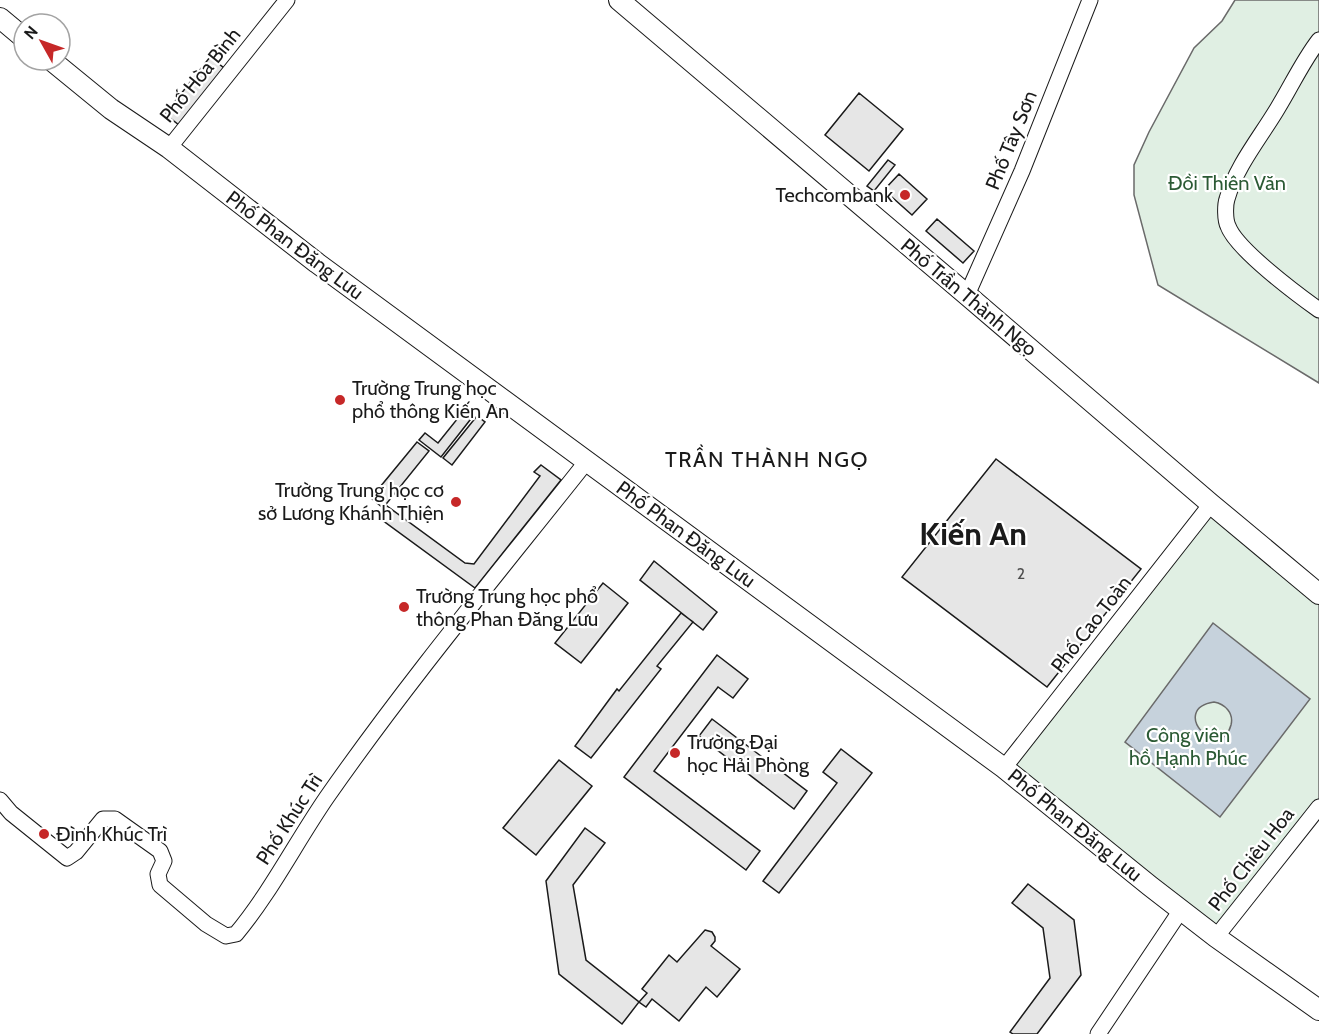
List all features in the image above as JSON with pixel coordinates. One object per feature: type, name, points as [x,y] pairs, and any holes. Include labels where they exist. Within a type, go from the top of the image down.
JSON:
[{"type":"main road","name":"Phố Trần Thành Ngọ","points":[[619,0],[1210,504],[1319,594]]},
{"type":"main road","points":[[0,18],[12,28]]},
{"type":"main road","name":"Phố Phan Đăng Lưu","points":[[66,72],[111,109],[169,148],[317,263],[1004,768],[1216,937],[1319,1010]]},
{"type":"street","name":"Phố Hòa Bình","points":[[169,148],[287,0]]},
{"type":"street","name":"Phố Tây Sơn","points":[[967,295],[1022,171],[1090,0]]},
{"type":"street","points":[[1319,40],[1308,53],[1278,108],[1234,179],[1226,201],[1228,226],[1244,248],[1294,292],[1319,310]]},
{"type":"street","name":"Phố Khúc Trì","points":[[0,800],[20,820],[67,858],[76,852],[103,819],[115,819],[160,851],[164,861],[158,874],[160,885],[206,924],[226,936],[236,934],[327,798],[431,657],[587,461]]},
{"type":"street","name":"Phố Cao Toàn","points":[[1004,768],[1210,504]]},
{"type":"street","name":"Phố Chiêu Hoa","points":[[1216,937],[1319,807]]},
{"type":"street","points":[[1098,1034],[1181,910]]},
{"type":"green space","name":"Đồi Thiên Văn","points":[[1235,0],[1319,0],[1319,383],[1158,285],[1134,195],[1134,165],[1149,132],[1194,48],[1222,21]]},
{"type":"green space","name":"Công viên hồ Hạnh Phúc","points":[[1211,504],[1319,595],[1319,807],[1216,937],[1004,768]]},
{"type":"shaded area","points":[[1213,623],[1310,699],[1220,817],[1125,742]],"holes":[[[1214,702],[1228,710],[1232,721],[1225,735],[1217,739],[1201,731],[1196,723],[1196,714],[1201,707]]]},
{"type":"building","points":[[210,57],[224,68],[179,125],[165,114]]},
{"type":"building","points":[[859,93],[903,129],[869,171],[825,135]]},
{"type":"building","points":[[888,160],[895,165],[874,191],[867,186]]},
{"type":"building","name":"Techcombank","points":[[899,174],[927,199],[912,215],[884,190]]},
{"type":"building","points":[[937,219],[974,251],[963,263],[926,231]]},
{"type":"building","points":[[462,413],[470,420],[441,457],[419,440],[425,433],[438,443]]},
{"type":"building","points":[[477,416],[485,422],[452,465],[443,458]]},
{"type":"building","points":[[417,442],[429,451],[383,508],[371,498]]},
{"type":"building","points":[[996,459],[1141,569],[1047,687],[902,577]]},
{"type":"building","points":[[541,465],[561,480],[475,588],[378,517],[387,506],[465,563],[474,564],[540,476],[534,472]]},
{"type":"building","points":[[654,561],[717,612],[703,630],[640,580]]},
{"type":"building","points":[[603,583],[628,603],[581,663],[555,643]]},
{"type":"building","points":[[681,613],[693,622],[657,666],[661,669],[591,758],[575,746],[617,689],[619,691]]},
{"type":"building","points":[[717,655],[748,679],[733,698],[718,687],[654,771],[760,851],[746,870],[624,777]]},
{"type":"building","points":[[712,719],[807,791],[794,809],[699,736]]},
{"type":"building","points":[[841,749],[872,773],[779,893],[763,881],[837,783],[823,772]]},
{"type":"building","points":[[559,760],[592,786],[536,855],[503,828]]},
{"type":"building","points":[[585,828],[605,843],[573,885],[586,960],[639,1002],[622,1024],[559,974],[546,881]]},
{"type":"building","points":[[1028,884],[1074,920],[1081,975],[1037,1034],[1013,1034],[1010,1032],[1050,978],[1043,928],[1012,903]]},
{"type":"building","points":[[705,930],[712,932],[715,937],[711,946],[740,969],[717,997],[706,987],[679,1021],[652,999],[646,1007],[639,1002],[647,993],[642,989],[669,955],[677,962]]},
{"type":"place","name":"Techcombank","points":[[905,195]]},
{"type":"place","name":"Trường Trung học phổ thông Kiến An","points":[[340,400]]},
{"type":"place","name":"Trường Trung học cơ sở Lương Khánh Thiện","points":[[456,502]]},
{"type":"place","name":"Trường Trung học phổ thông Phan Đăng Lưu","points":[[404,607]]},
{"type":"place","name":"Trường Đại học Hải Phòng","points":[[675,753]]},
{"type":"place","name":"Đình Khúc Trì","points":[[44,834]]},
{"type":"district","name":"TRẦN THÀNH NGỌ","points":[[767,459]]},
{"type":"district","name":"Kiến An","points":[[973,534]]}]
